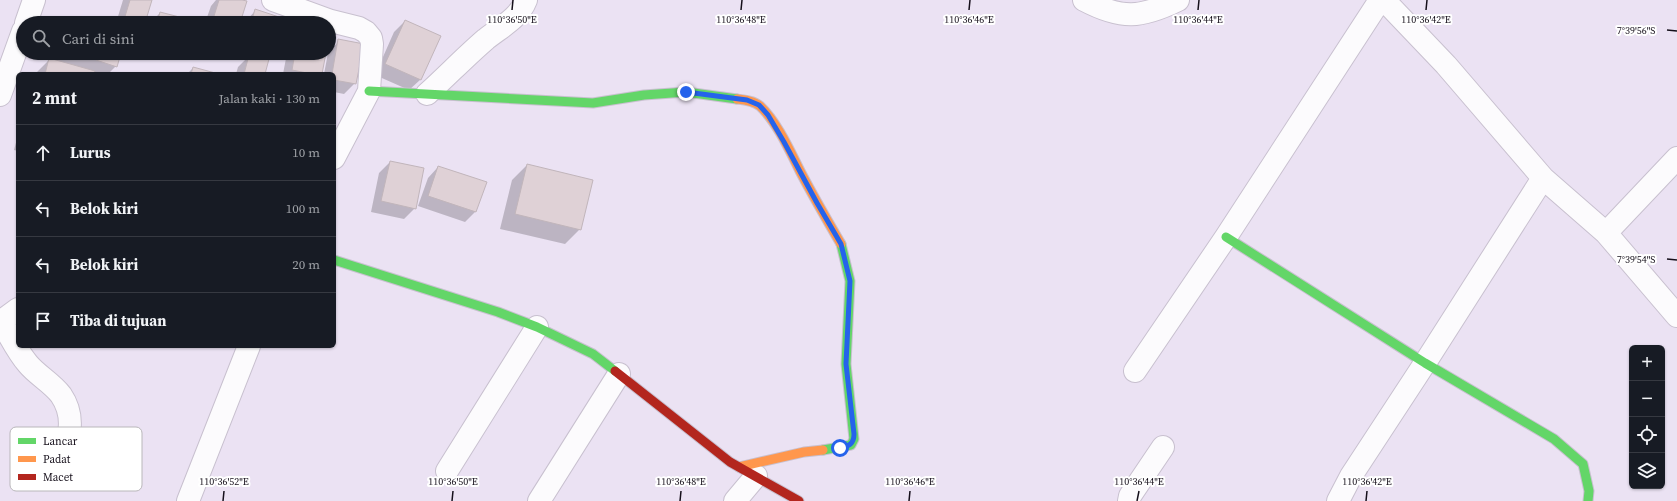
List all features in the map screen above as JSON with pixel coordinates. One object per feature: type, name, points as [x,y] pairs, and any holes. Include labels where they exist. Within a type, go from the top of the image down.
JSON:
[{"type":"street","points":[[28,16],[34,0]]},
{"type":"street","points":[[273,0],[317,16]]},
{"type":"street","points":[[427,94],[486,39],[509,22],[523,7],[526,0]]},
{"type":"street","points":[[1084,0],[1108,11],[1124,15],[1158,9],[1178,0]]},
{"type":"street","points":[[1135,371],[1226,238],[1380,0]]},
{"type":"street","points":[[1384,0],[1446,65],[1543,178],[1606,234],[1677,316]]},
{"type":"street","points":[[336,22],[359,28],[366,32],[371,38],[372,44],[369,92],[336,154]]},
{"type":"street","points":[[0,95],[16,51]]},
{"type":"street","points":[[369,92],[593,102],[644,95],[686,92],[747,100],[759,105],[768,115],[841,244],[850,281],[846,364],[854,439],[851,445],[840,448],[804,452],[748,472],[735,501]]},
{"type":"street","points":[[1606,234],[1677,158]]},
{"type":"street","points":[[1338,501],[1351,476],[1426,363],[1543,178]]},
{"type":"street","points":[[1226,238],[1426,363],[1560,443],[1583,464],[1589,491],[1588,501]]},
{"type":"street","points":[[336,261],[498,312],[537,327],[593,354],[730,462],[799,501]]},
{"type":"street","points":[[7,318],[16,345]]},
{"type":"street","points":[[447,471],[537,327]]},
{"type":"street","points":[[17,348],[29,365],[61,395],[69,415],[70,427]]},
{"type":"street","points":[[188,501],[248,348]]},
{"type":"street","points":[[539,501],[619,374]]},
{"type":"street","points":[[1129,501],[1130,496],[1163,447]]},
{"type":"building","points":[[130,0],[152,0],[147,16],[125,16]]},
{"type":"building","points":[[219,0],[247,1],[242,16],[214,16]]},
{"type":"building","points":[[255,9],[276,16],[253,16]]},
{"type":"building","points":[[160,12],[176,16],[159,16]]},
{"type":"building","points":[[405,20],[441,36],[421,80],[385,64]]},
{"type":"building","points":[[338,39],[364,44],[356,84],[336,80],[336,72],[332,72],[334,60],[336,60]]},
{"type":"building","points":[[48,60],[56,60],[95,71],[95,72],[46,72]]},
{"type":"building","points":[[96,60],[119,60],[117,67]]},
{"type":"building","points":[[248,60],[269,60],[266,72],[245,72]]},
{"type":"building","points":[[294,60],[325,60],[322,72],[302,72],[292,70]]},
{"type":"building","points":[[193,67],[212,72],[192,72]]},
{"type":"building","points":[[390,161],[424,168],[416,209],[381,201]]},
{"type":"building","points":[[527,164],[593,180],[581,230],[515,214]]},
{"type":"building","points":[[438,166],[487,182],[476,212],[428,196]]},
{"type":"traffic: fast","points":[[369,91],[593,103],[644,95],[686,92],[737,99]]},
{"type":"traffic: fast","points":[[1226,237],[1425,363],[1554,439],[1583,464],[1589,491],[1588,501]]},
{"type":"traffic: fast","points":[[823,450],[851,445],[854,439],[846,364],[850,281],[841,244]]},
{"type":"traffic: fast","points":[[336,261],[498,312],[537,327],[593,354],[615,371]]},
{"type":"traffic: slow","points":[[737,99],[758,104],[772,120],[783,137],[810,190],[841,244]]},
{"type":"traffic: slow","points":[[739,467],[804,452],[823,450]]},
{"type":"traffic: jam","points":[[615,371],[730,462],[799,501]]},
{"type":"route","points":[[686,92],[747,100],[759,105],[768,115],[784,142],[841,244],[850,281],[846,364],[854,439],[851,445],[840,448]]}]
